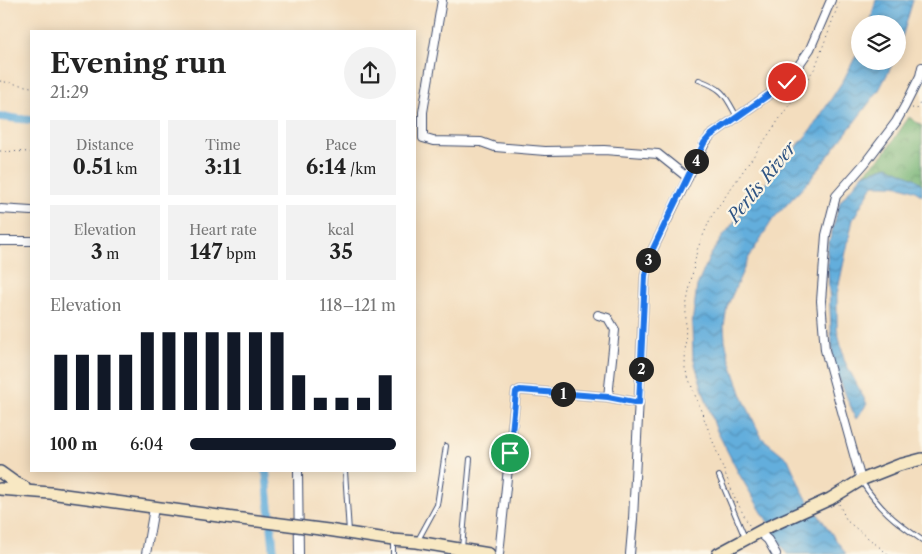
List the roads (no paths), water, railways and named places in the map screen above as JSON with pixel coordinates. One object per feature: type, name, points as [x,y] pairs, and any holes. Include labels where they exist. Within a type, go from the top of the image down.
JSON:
[{"type":"main road","points":[[718,554],[745,540],[759,529],[833,498],[861,480],[922,459]]},
{"type":"main road","points":[[0,472],[14,482],[34,491]]},
{"type":"main road","points":[[0,489],[34,491],[328,530],[489,554]]},
{"type":"street","points":[[442,0],[424,112],[423,138],[432,141],[480,142],[495,148],[545,151],[604,150],[658,154],[688,178]]},
{"type":"street","points":[[630,554],[645,276],[649,257],[704,143],[710,136],[787,82],[810,49],[831,0]]},
{"type":"street","points":[[861,480],[825,350],[822,302],[826,235],[836,196],[865,163],[896,122],[920,76],[922,68]]},
{"type":"street","points":[[0,209],[30,211]]},
{"type":"street","points":[[0,241],[30,241]]},
{"type":"street","points":[[598,315],[608,318],[615,330],[608,397]]},
{"type":"street","points":[[499,554],[516,392],[520,390],[608,397],[639,403]]},
{"type":"street","points":[[298,472],[299,554]]},
{"type":"street","points":[[146,554],[154,508]]},
{"type":"street","points":[[759,529],[776,554]]},
{"type":"lane","points":[[699,80],[716,86],[726,96],[737,117]]},
{"type":"lane","points":[[417,542],[437,505],[446,446]]},
{"type":"lane","points":[[462,550],[470,459]]},
{"type":"lane","points":[[345,472],[349,534]]},
{"type":"lane","points":[[719,476],[745,540]]},
{"type":"lane","points":[[861,480],[876,503],[898,523],[922,540]]},
{"type":"lane","points":[[393,540],[393,554]]},
{"type":"water","points":[[876,0],[913,0],[906,24],[906,15],[872,15]]},
{"type":"water","points":[[851,65],[851,70],[889,70],[879,90],[809,181],[773,219],[748,259],[727,307],[724,326],[729,357],[742,396],[762,438],[788,459],[803,493],[846,554],[787,554],[739,474],[716,429],[693,357],[692,324],[697,286],[710,256],[747,205],[811,130]]},
{"type":"water","points":[[888,166],[916,179],[922,185],[922,196],[905,187],[873,185],[853,219],[837,294],[837,328],[844,360],[867,404],[856,419],[833,365],[827,250],[840,202],[863,174]]},
{"type":"waterway","points":[[0,117],[30,120]]},
{"type":"waterway","points":[[266,472],[274,554]]},
{"type":"water label","name":"Perlis River","points":[[762,182]]}]
